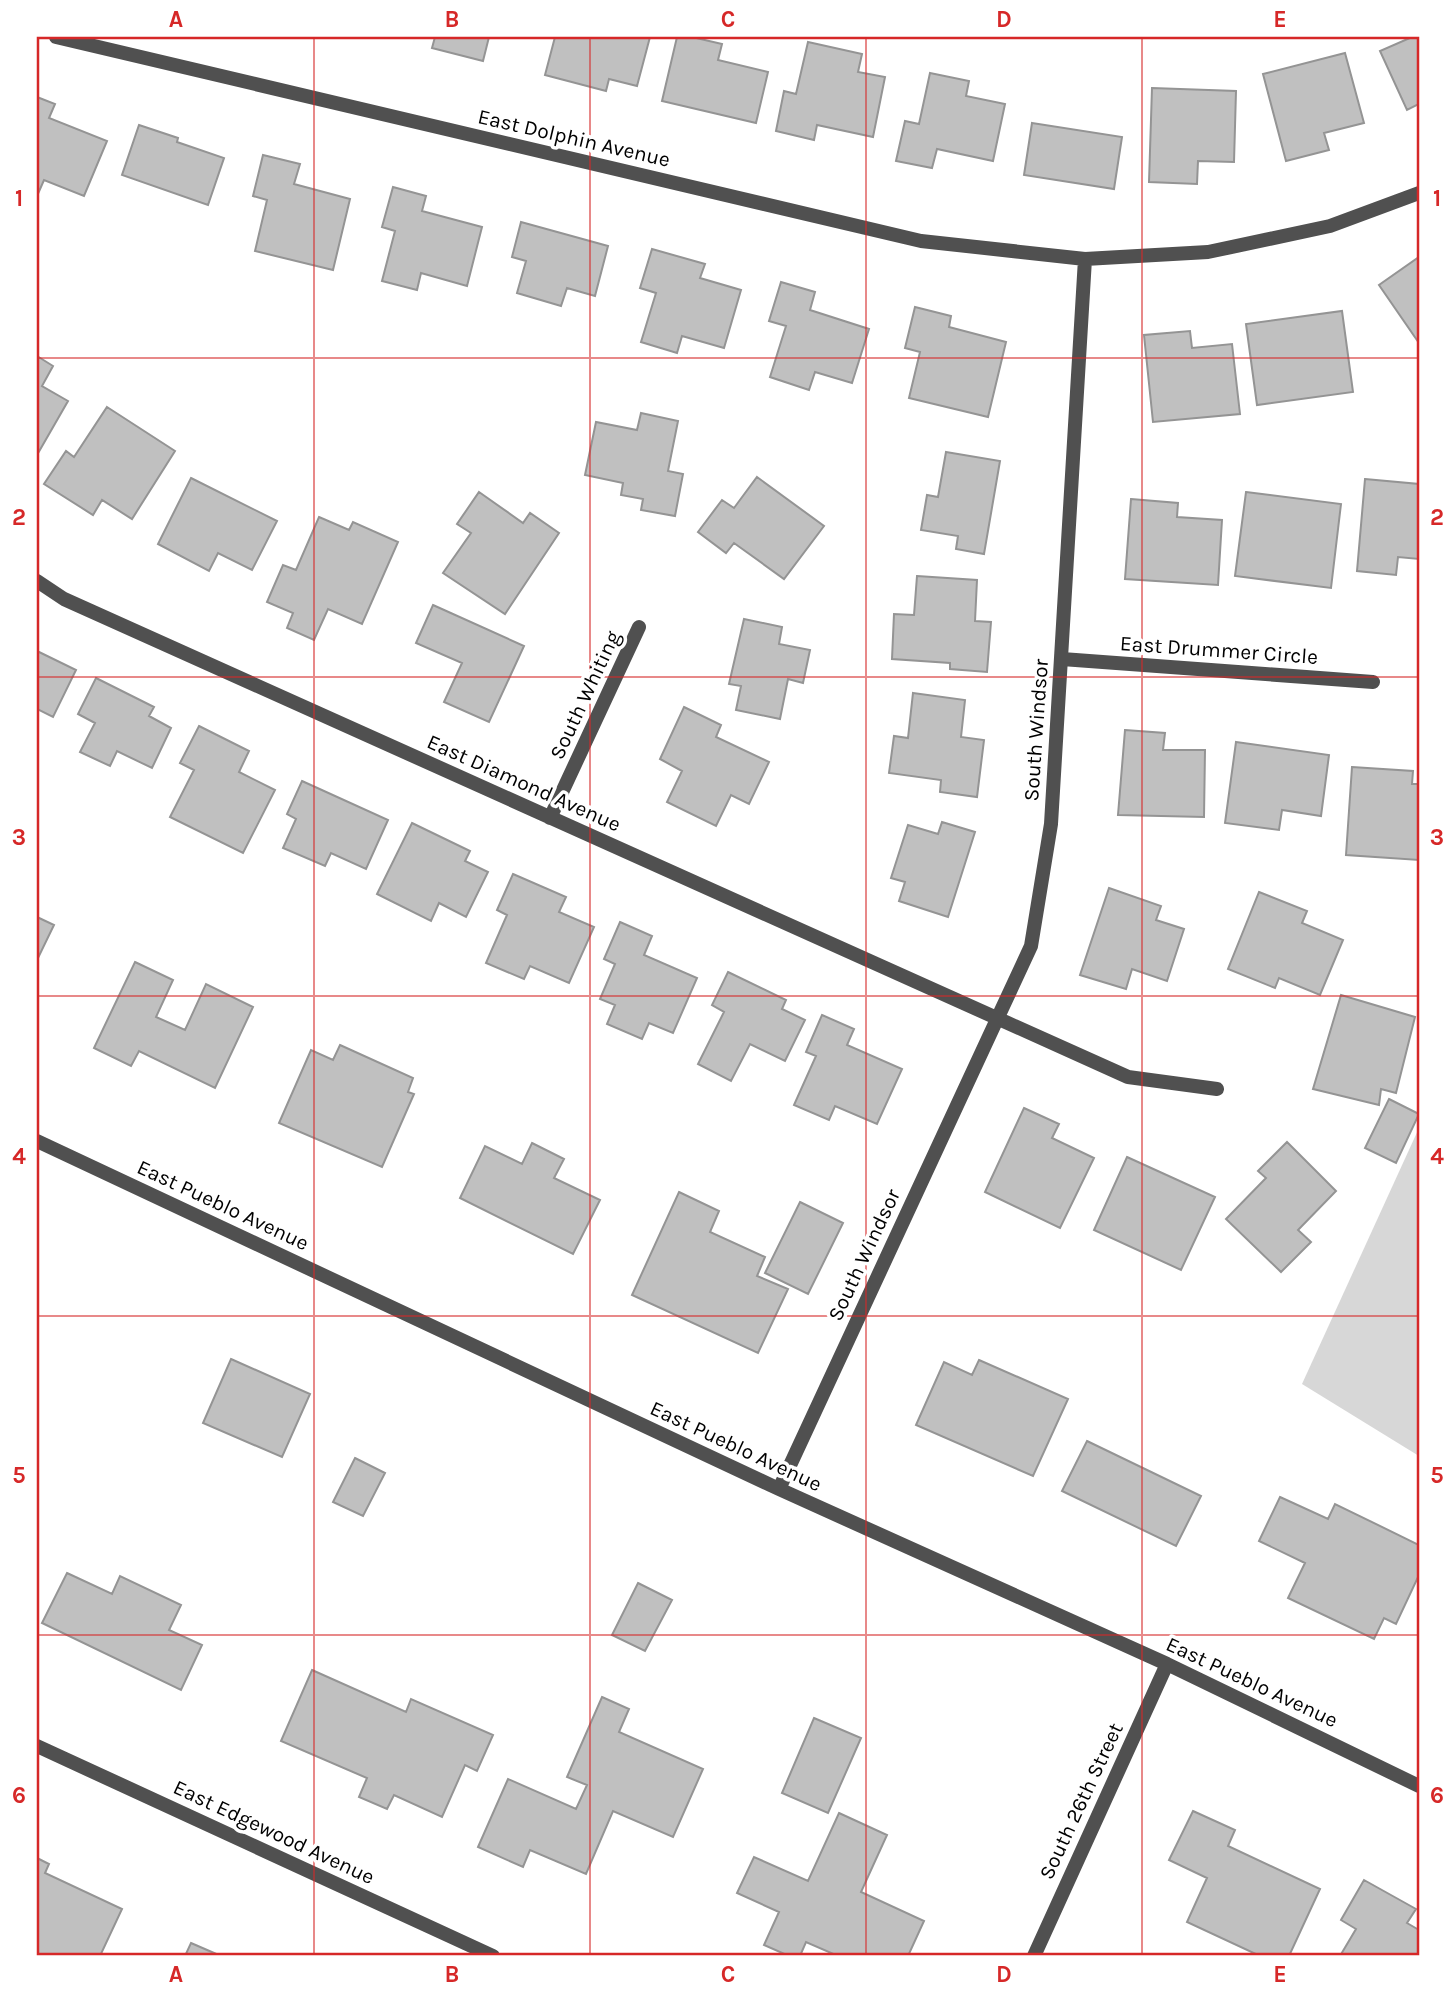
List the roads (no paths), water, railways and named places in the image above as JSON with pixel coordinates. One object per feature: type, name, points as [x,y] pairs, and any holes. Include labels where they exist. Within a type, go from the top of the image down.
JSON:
[{"type":"street","name":"East Dolphin Avenue","points":[[56,37],[921,241],[1085,259]]},
{"type":"street","points":[[1085,259],[1208,252],[1330,226],[1419,193]]},
{"type":"street","name":"South Windsor","points":[[779,1489],[1031,946],[1051,824],[1085,259]]},
{"type":"street","name":"East Diamond Avenue","points":[[37,581],[64,599],[1128,1077],[1217,1089]]},
{"type":"street","name":"South Whiting","points":[[550,818],[639,628]]},
{"type":"street","name":"East Drummer Circle","points":[[1062,659],[1373,682]]},
{"type":"street","name":"East Pueblo Avenue","points":[[37,1141],[779,1489],[1167,1664],[1419,1786]]},
{"type":"street","name":"South 26th Street","points":[[1034,1956],[1167,1664]]},
{"type":"street","name":"East Edgewood Avenue","points":[[37,1746],[493,1956]]}]
